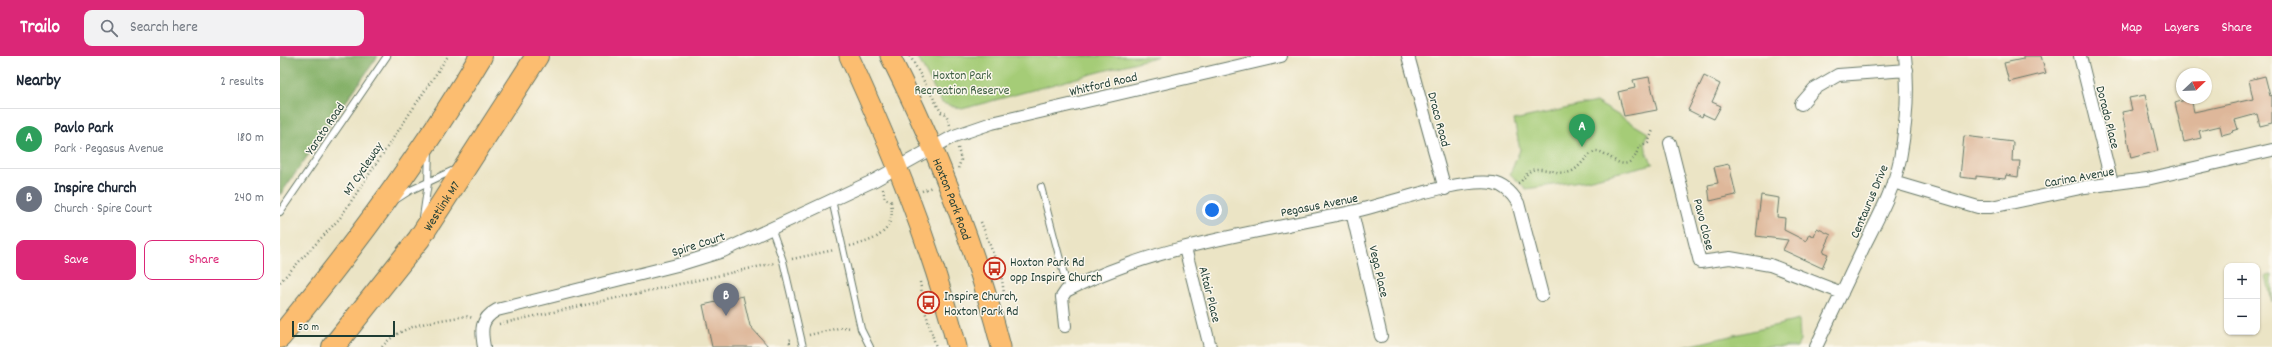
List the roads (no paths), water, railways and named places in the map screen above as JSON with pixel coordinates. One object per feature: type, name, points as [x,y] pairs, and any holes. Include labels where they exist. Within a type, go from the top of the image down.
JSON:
[{"type":"highway","points":[[280,337],[375,216],[430,137],[481,56]]},
{"type":"highway","name":"Westlink M7","points":[[333,347],[419,239],[475,155],[537,56]]},
{"type":"main road","points":[[849,56],[898,166],[900,199],[948,310],[957,347]]},
{"type":"main road","name":"Hoxton Park Road","points":[[890,56],[934,147],[948,181],[973,249],[1001,347]]},
{"type":"street","name":"Whitford Road","points":[[934,147],[954,136],[992,123],[1281,56]]},
{"type":"street","name":"Draco Road","points":[[1408,56],[1445,189]]},
{"type":"street","name":"Centaurus Drive","points":[[1816,347],[1880,214],[1893,182],[1900,159],[1905,115],[1907,70],[1905,56]]},
{"type":"street","name":"Dorado Place","points":[[2080,56],[2112,184]]},
{"type":"street","points":[[1800,104],[1814,89],[1838,75],[1907,70]]},
{"type":"street","name":"Pavo Close","points":[[1670,143],[1700,262],[1730,258],[1770,265],[1842,293]]},
{"type":"street","name":"Spire Court","points":[[484,347],[481,328],[489,314],[497,310],[681,264],[723,251],[772,230],[934,147]]},
{"type":"street","name":"Carina Avenue","points":[[1893,182],[1978,207],[1991,207],[2085,187],[2147,179],[2272,150]]},
{"type":"street","name":"Pegasus Avenue","points":[[1068,290],[1118,268],[1185,248],[1276,227],[1352,212],[1445,189],[1483,183],[1495,183],[1505,187],[1513,194],[1522,215],[1542,295]]},
{"type":"street","name":"Vega Place","points":[[1352,212],[1381,336]]},
{"type":"street","name":"Altair Place","points":[[1185,248],[1210,347]]},
{"type":"street","points":[[1065,326],[1062,297],[1068,290]]},
{"type":"lane","name":"Yarato Road","points":[[280,212],[387,56]]},
{"type":"lane","points":[[419,239],[428,183],[430,137]]},
{"type":"lane","points":[[375,216],[410,190],[456,169],[475,155]]},
{"type":"lane","points":[[1041,187],[1068,290]]},
{"type":"lane","points":[[832,200],[862,329],[870,347]]},
{"type":"lane","points":[[772,230],[783,261],[803,347]]},
{"type":"place","name":"Pavlo Park","points":[[1582,147]]},
{"type":"place","name":"Hoxton Park Rd opp Inspire Church","points":[[994,268]]},
{"type":"place","name":"Inspire Church, Hoxton Park Rd","points":[[928,302]]},
{"type":"place","name":"Inspire Church","points":[[726,316]]},
{"type":"park label","name":"Hoxton Park Recreation Reserve","points":[[962,82]]}]
